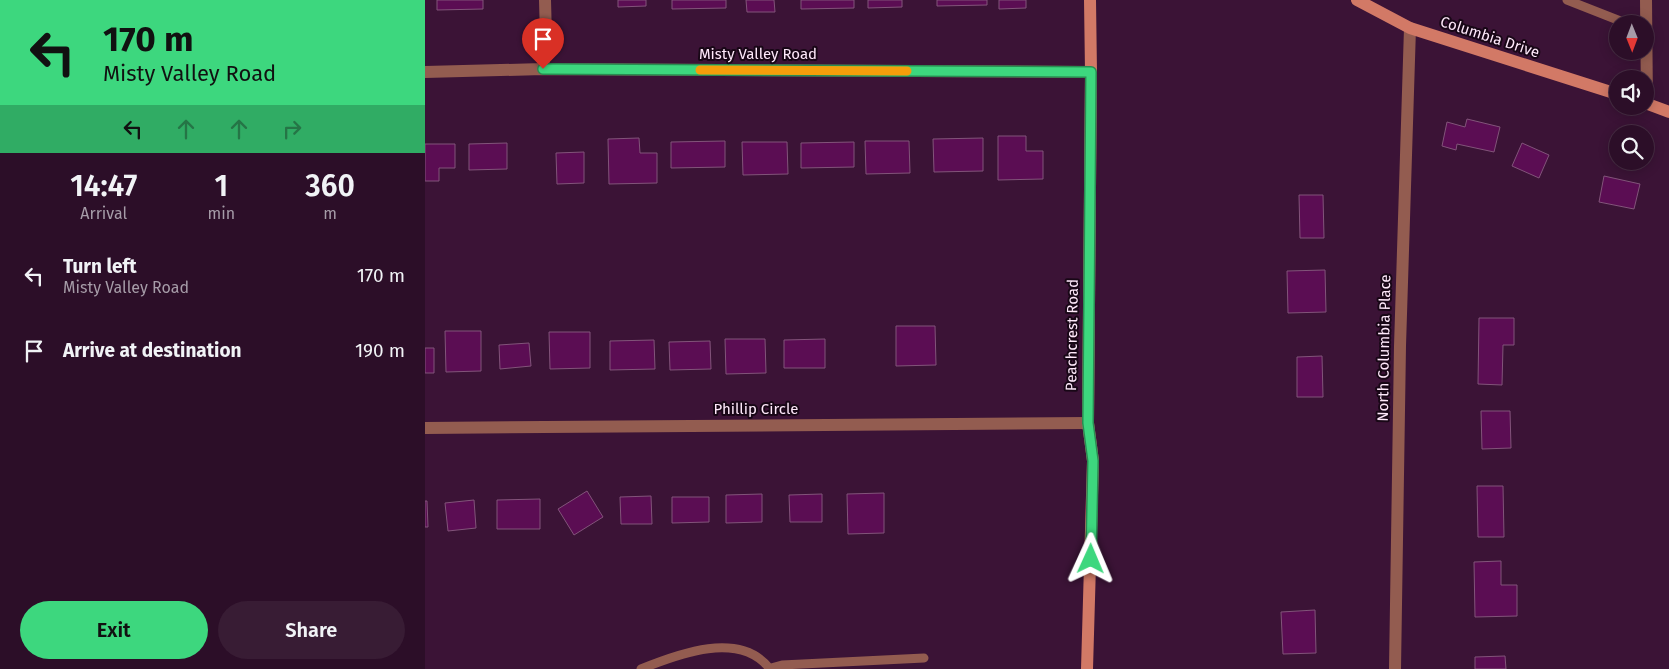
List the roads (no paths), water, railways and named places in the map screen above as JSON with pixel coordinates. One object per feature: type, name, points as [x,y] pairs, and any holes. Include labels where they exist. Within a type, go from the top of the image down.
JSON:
[{"type":"street","points":[[543,69],[546,37],[545,0]]},
{"type":"street","name":"Peachcrest Road","points":[[1087,669],[1093,461],[1088,423],[1090,0]]},
{"type":"street","name":"Columbia Drive","points":[[1357,0],[1410,28],[1609,91]]},
{"type":"street","points":[[1646,0],[1646,15]]},
{"type":"street","name":"North Columbia Place","points":[[1395,669],[1400,346],[1410,28]]},
{"type":"street","name":"Misty Valley Road","points":[[425,72],[543,69],[1091,72]]},
{"type":"street","points":[[1654,106],[1669,112]]},
{"type":"street","name":"Phillip Circle","points":[[425,428],[1088,423]]},
{"type":"lane","points":[[1567,0],[1609,17]]},
{"type":"lane","points":[[641,669],[663,660],[713,647],[735,649],[754,655],[770,669],[781,665],[924,658]]}]
